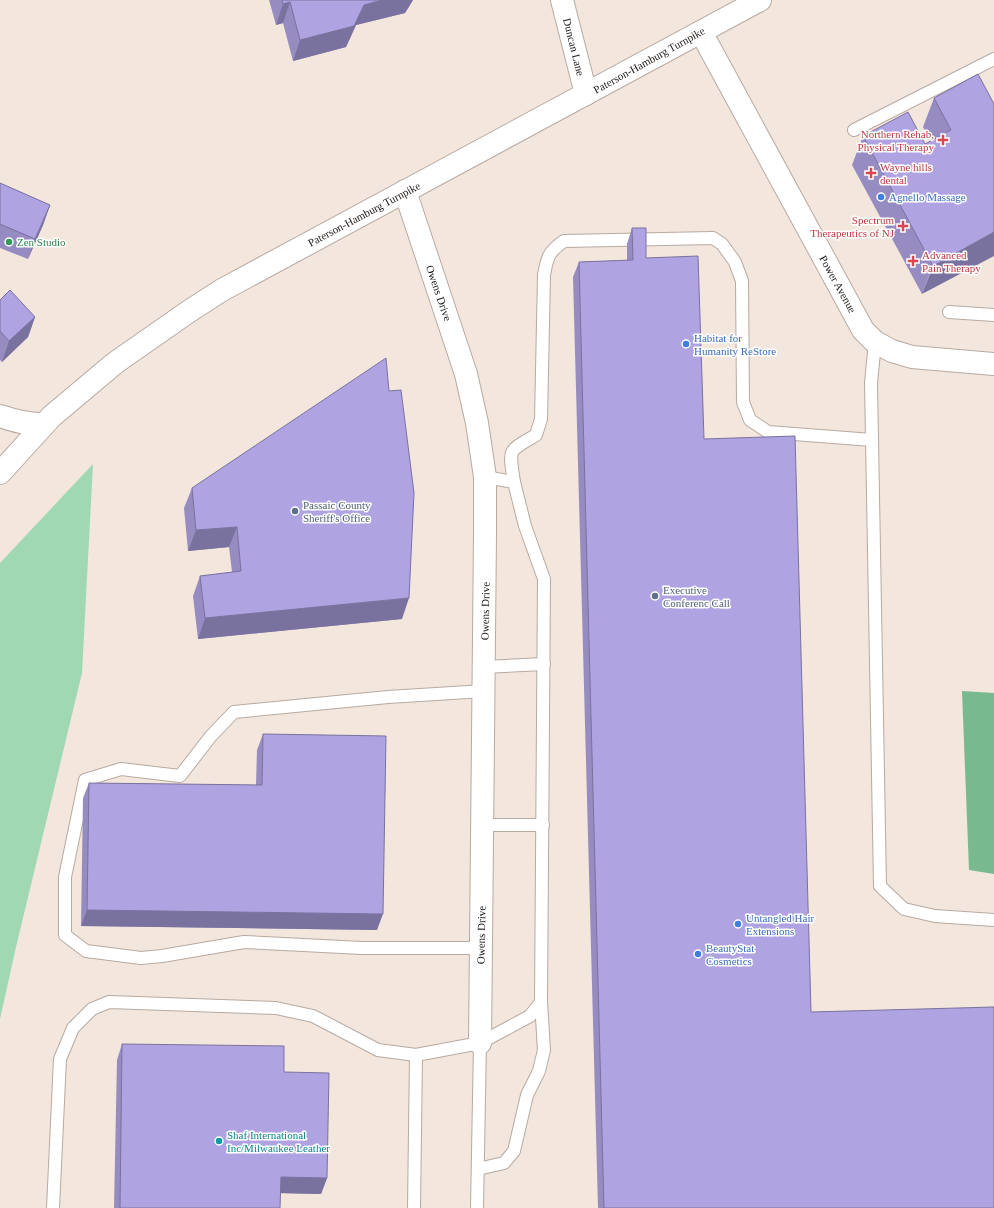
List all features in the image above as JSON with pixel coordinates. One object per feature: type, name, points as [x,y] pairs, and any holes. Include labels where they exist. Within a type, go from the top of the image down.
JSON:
[{"type":"street","name":"Duncan Lane","points":[[562,0],[586,94]]},
{"type":"street","name":"Paterson-Hamburg Turnpike","points":[[0,473],[52,416],[116,363],[222,290],[760,0]]},
{"type":"street","name":"Power Avenue","points":[[701,32],[863,330],[875,342],[892,352],[912,357],[994,364]]},
{"type":"street","name":"Owens Drive","points":[[405,192],[466,374],[478,423],[484,478],[484,691],[480,1043]]},
{"type":"street","points":[[0,416],[33,425],[44,424]]},
{"type":"lane","points":[[854,130],[994,59]]},
{"type":"lane","points":[[478,1169],[504,1163],[514,1151],[528,1095],[539,1071],[544,1050],[541,1002],[544,579],[525,526],[514,482],[510,455],[512,450],[536,435],[541,419],[544,275],[547,258],[553,248],[564,241],[713,238],[722,244],[735,262],[742,281],[743,402],[750,420],[768,432],[872,440]]},
{"type":"lane","points":[[949,312],[994,315]]},
{"type":"lane","points":[[875,342],[871,383],[880,886],[904,909],[935,916],[994,920]]},
{"type":"lane","points":[[484,478],[514,482]]},
{"type":"lane","points":[[484,667],[544,664]]},
{"type":"lane","points":[[481,948],[362,948],[244,942],[162,956],[141,958],[86,951],[65,935],[65,877],[85,780],[121,769],[180,776],[211,736],[234,712],[388,697],[484,691]]},
{"type":"lane","points":[[482,826],[543,825]]},
{"type":"lane","points":[[53,1208],[60,1059],[73,1028],[92,1009],[109,1002],[276,1008],[313,1016],[378,1050],[416,1056],[480,1043],[530,1016],[541,1002]]},
{"type":"lane","points":[[477,1208],[480,1043]]},
{"type":"lane","points":[[414,1208],[416,1056]]},
{"type":"green space","points":[[93,464],[82,673],[0,1019],[0,563]]},
{"type":"green space","points":[[962,691],[994,693],[994,874],[969,870]]},
{"type":"building","points":[[282,0],[382,0],[364,5],[354,26],[300,40],[290,2],[283,4]]},
{"type":"building","points":[[978,74],[994,104],[994,232],[933,266],[863,136],[908,112],[925,144],[951,130],[934,98]]},
{"type":"building","points":[[0,183],[50,205],[35,239],[0,224]]},
{"type":"building","points":[[632,228],[646,228],[646,258],[698,256],[704,439],[795,436],[811,1012],[994,1007],[994,1208],[604,1208],[579,262],[633,260]]},
{"type":"building","points":[[10,290],[35,317],[9,341],[0,331],[0,300]]},
{"type":"building","name":"Passaic County Sheriff's Office","points":[[386,358],[389,391],[401,390],[414,493],[409,598],[205,618],[200,576],[241,571],[237,527],[196,530],[192,488]]},
{"type":"building","points":[[263,734],[386,736],[383,914],[87,910],[89,783],[262,785]]},
{"type":"building","name":"Shaf International Inc/Milwaukee Leather","points":[[122,1044],[284,1046],[284,1072],[329,1073],[327,1178],[281,1177],[280,1208],[120,1208]]},
{"type":"place","name":"Northern Rehab, Physical Therapy","points":[[943,140]]},
{"type":"place","name":"Wayne hills dental","points":[[871,173]]},
{"type":"place","name":"Agnello Massage","points":[[881,197]]},
{"type":"place","name":"Spectrum Therapeutics of NJ","points":[[903,226]]},
{"type":"place","name":"Zen Studio","points":[[9,242]]},
{"type":"place","name":"Advanced Pain Therapy","points":[[913,261]]},
{"type":"place","name":"Habitat for Humanity ReStore","points":[[686,344]]},
{"type":"place","name":"Passaic County Sheriff's Office","points":[[295,511]]},
{"type":"place","name":"Executive Conferenc Call","points":[[655,596]]},
{"type":"place","name":"Untangled Hair Extensions","points":[[738,924]]},
{"type":"place","name":"BeautyStat Cosmetics","points":[[698,954]]},
{"type":"place","name":"Shaf International Inc/Milwaukee Leather","points":[[219,1141]]}]
